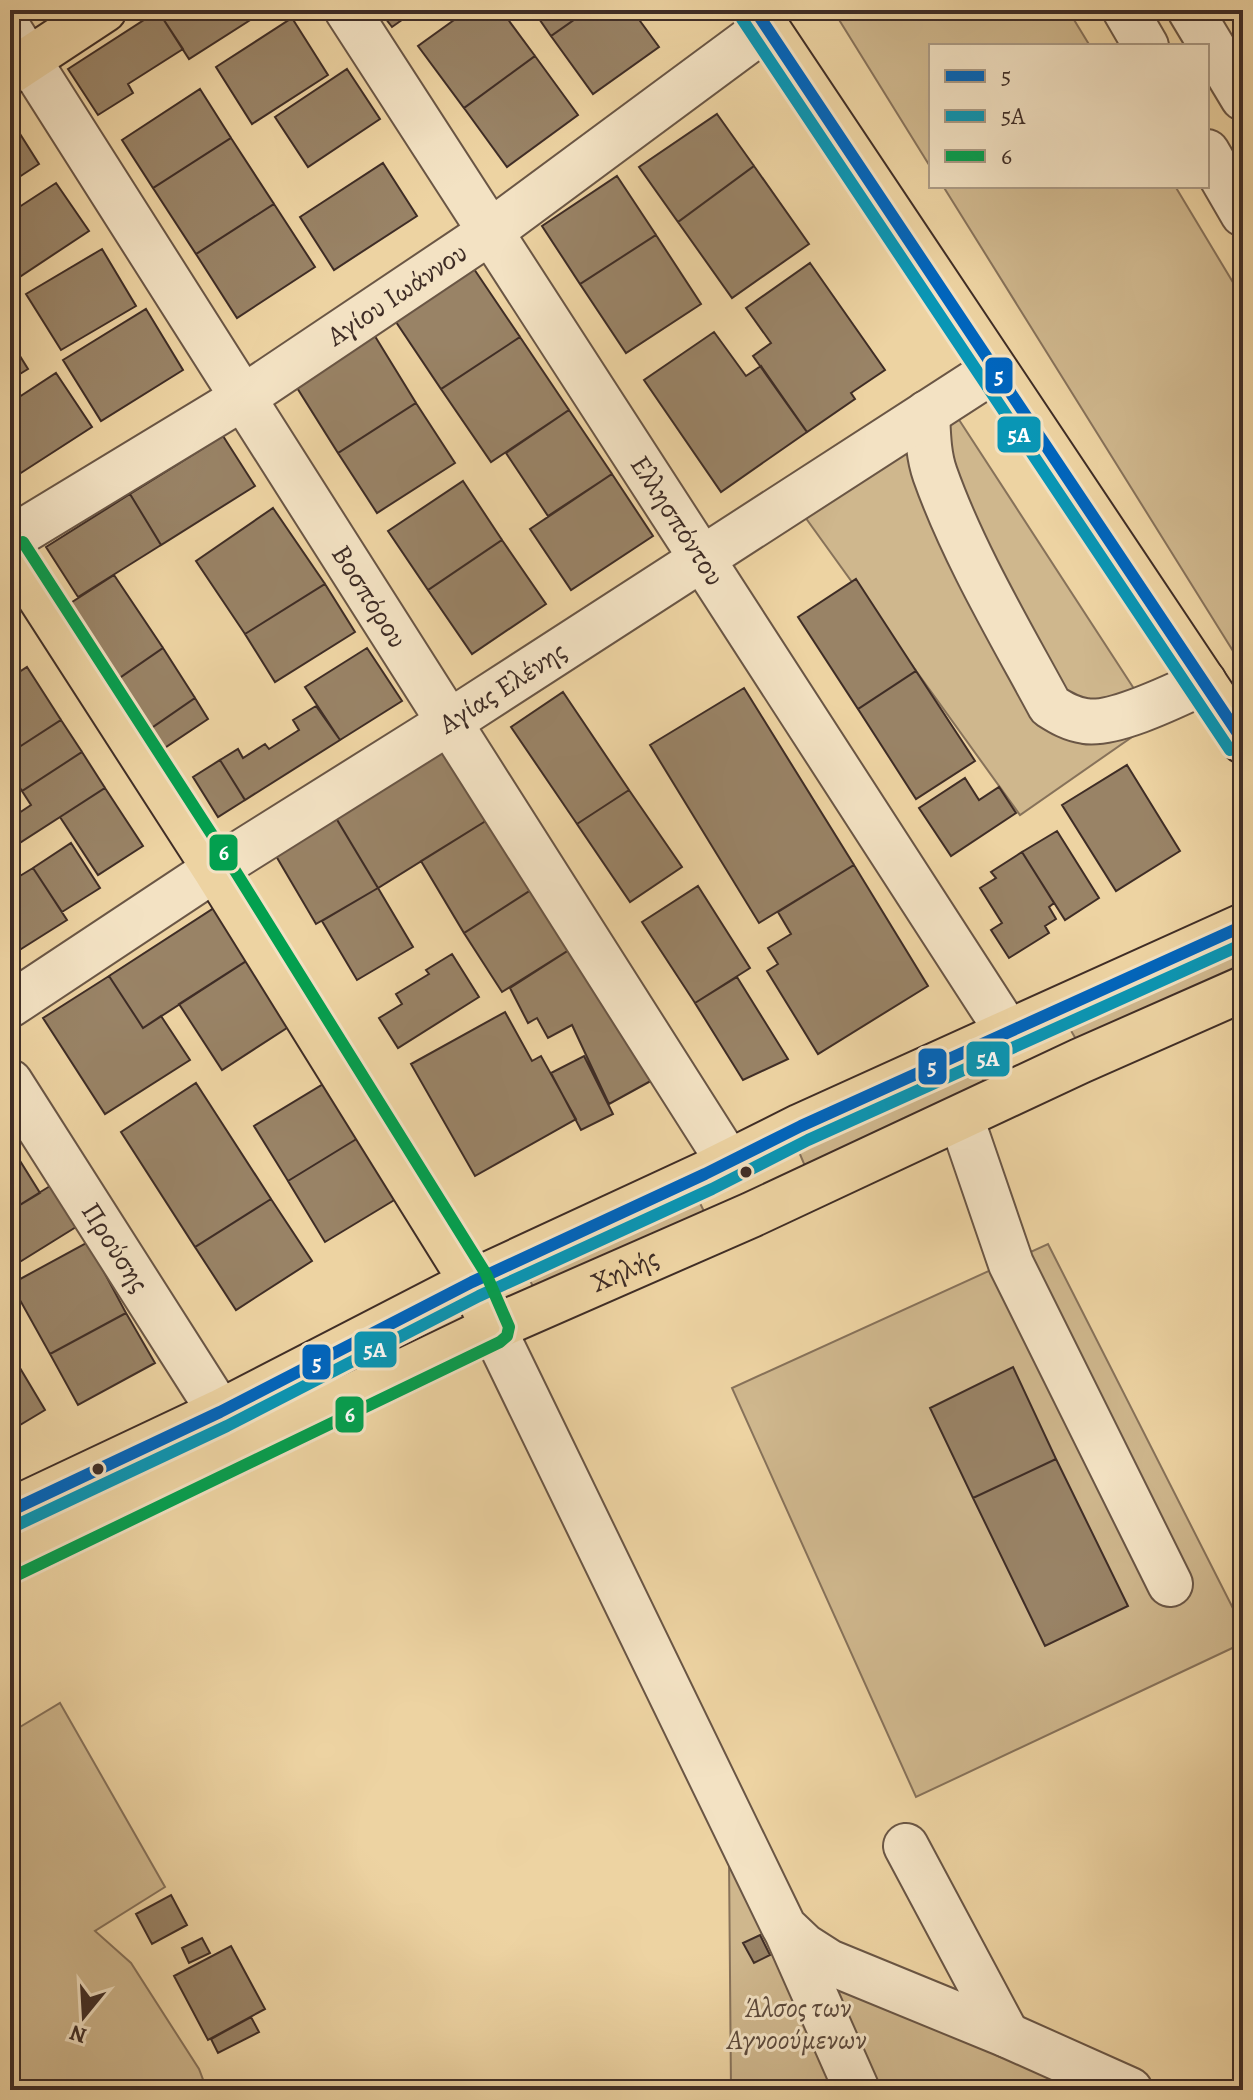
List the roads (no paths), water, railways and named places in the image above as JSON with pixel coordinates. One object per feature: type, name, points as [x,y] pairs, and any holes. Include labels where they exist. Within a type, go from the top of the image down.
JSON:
[{"type":"main road","points":[[16,55],[104,10]]},
{"type":"main road","points":[[761,19],[1243,741]]},
{"type":"main road","points":[[10,551],[215,869],[472,1282],[493,1328]]},
{"type":"main road","name":"Χηλής","points":[[10,1511],[220,1412],[472,1282],[801,1126],[1243,926]]},
{"type":"main road","name":"Χηλής","points":[[10,1561],[493,1328],[751,1215],[1080,1061],[1243,989]]},
{"type":"street","name":"Ελλησπόντου","points":[[347,10],[1008,1032]]},
{"type":"street","points":[[1125,10],[1145,44]]},
{"type":"street","points":[[1190,10],[1243,98]]},
{"type":"street","name":"Αγίου Ιωάννου","points":[[10,539],[244,397],[490,232],[761,19]]},
{"type":"street","name":"Βοσπόρου","points":[[16,55],[244,397],[728,1161]]},
{"type":"street","points":[[1209,155],[1243,214]]},
{"type":"street","name":"Αγίας Ελένης","points":[[10,1005],[215,869],[451,721],[994,370]]},
{"type":"street","points":[[927,413],[928,442],[934,472],[982,579],[1050,706],[1066,716],[1088,722],[1147,709],[1204,682]]},
{"type":"street","name":"Προύσης","points":[[10,1082],[220,1412]]},
{"type":"street","points":[[961,1118],[1011,1264],[1170,1584]]},
{"type":"street","points":[[493,1328],[784,1927],[857,2090]]},
{"type":"street","points":[[906,1846],[1007,2035]]},
{"type":"street","points":[[784,1927],[804,1946],[829,1962],[1007,2035],[1130,2090]]},
{"type":"park label","name":"Άλσος των Αγνοούμενων","points":[[797,2024]]}]
